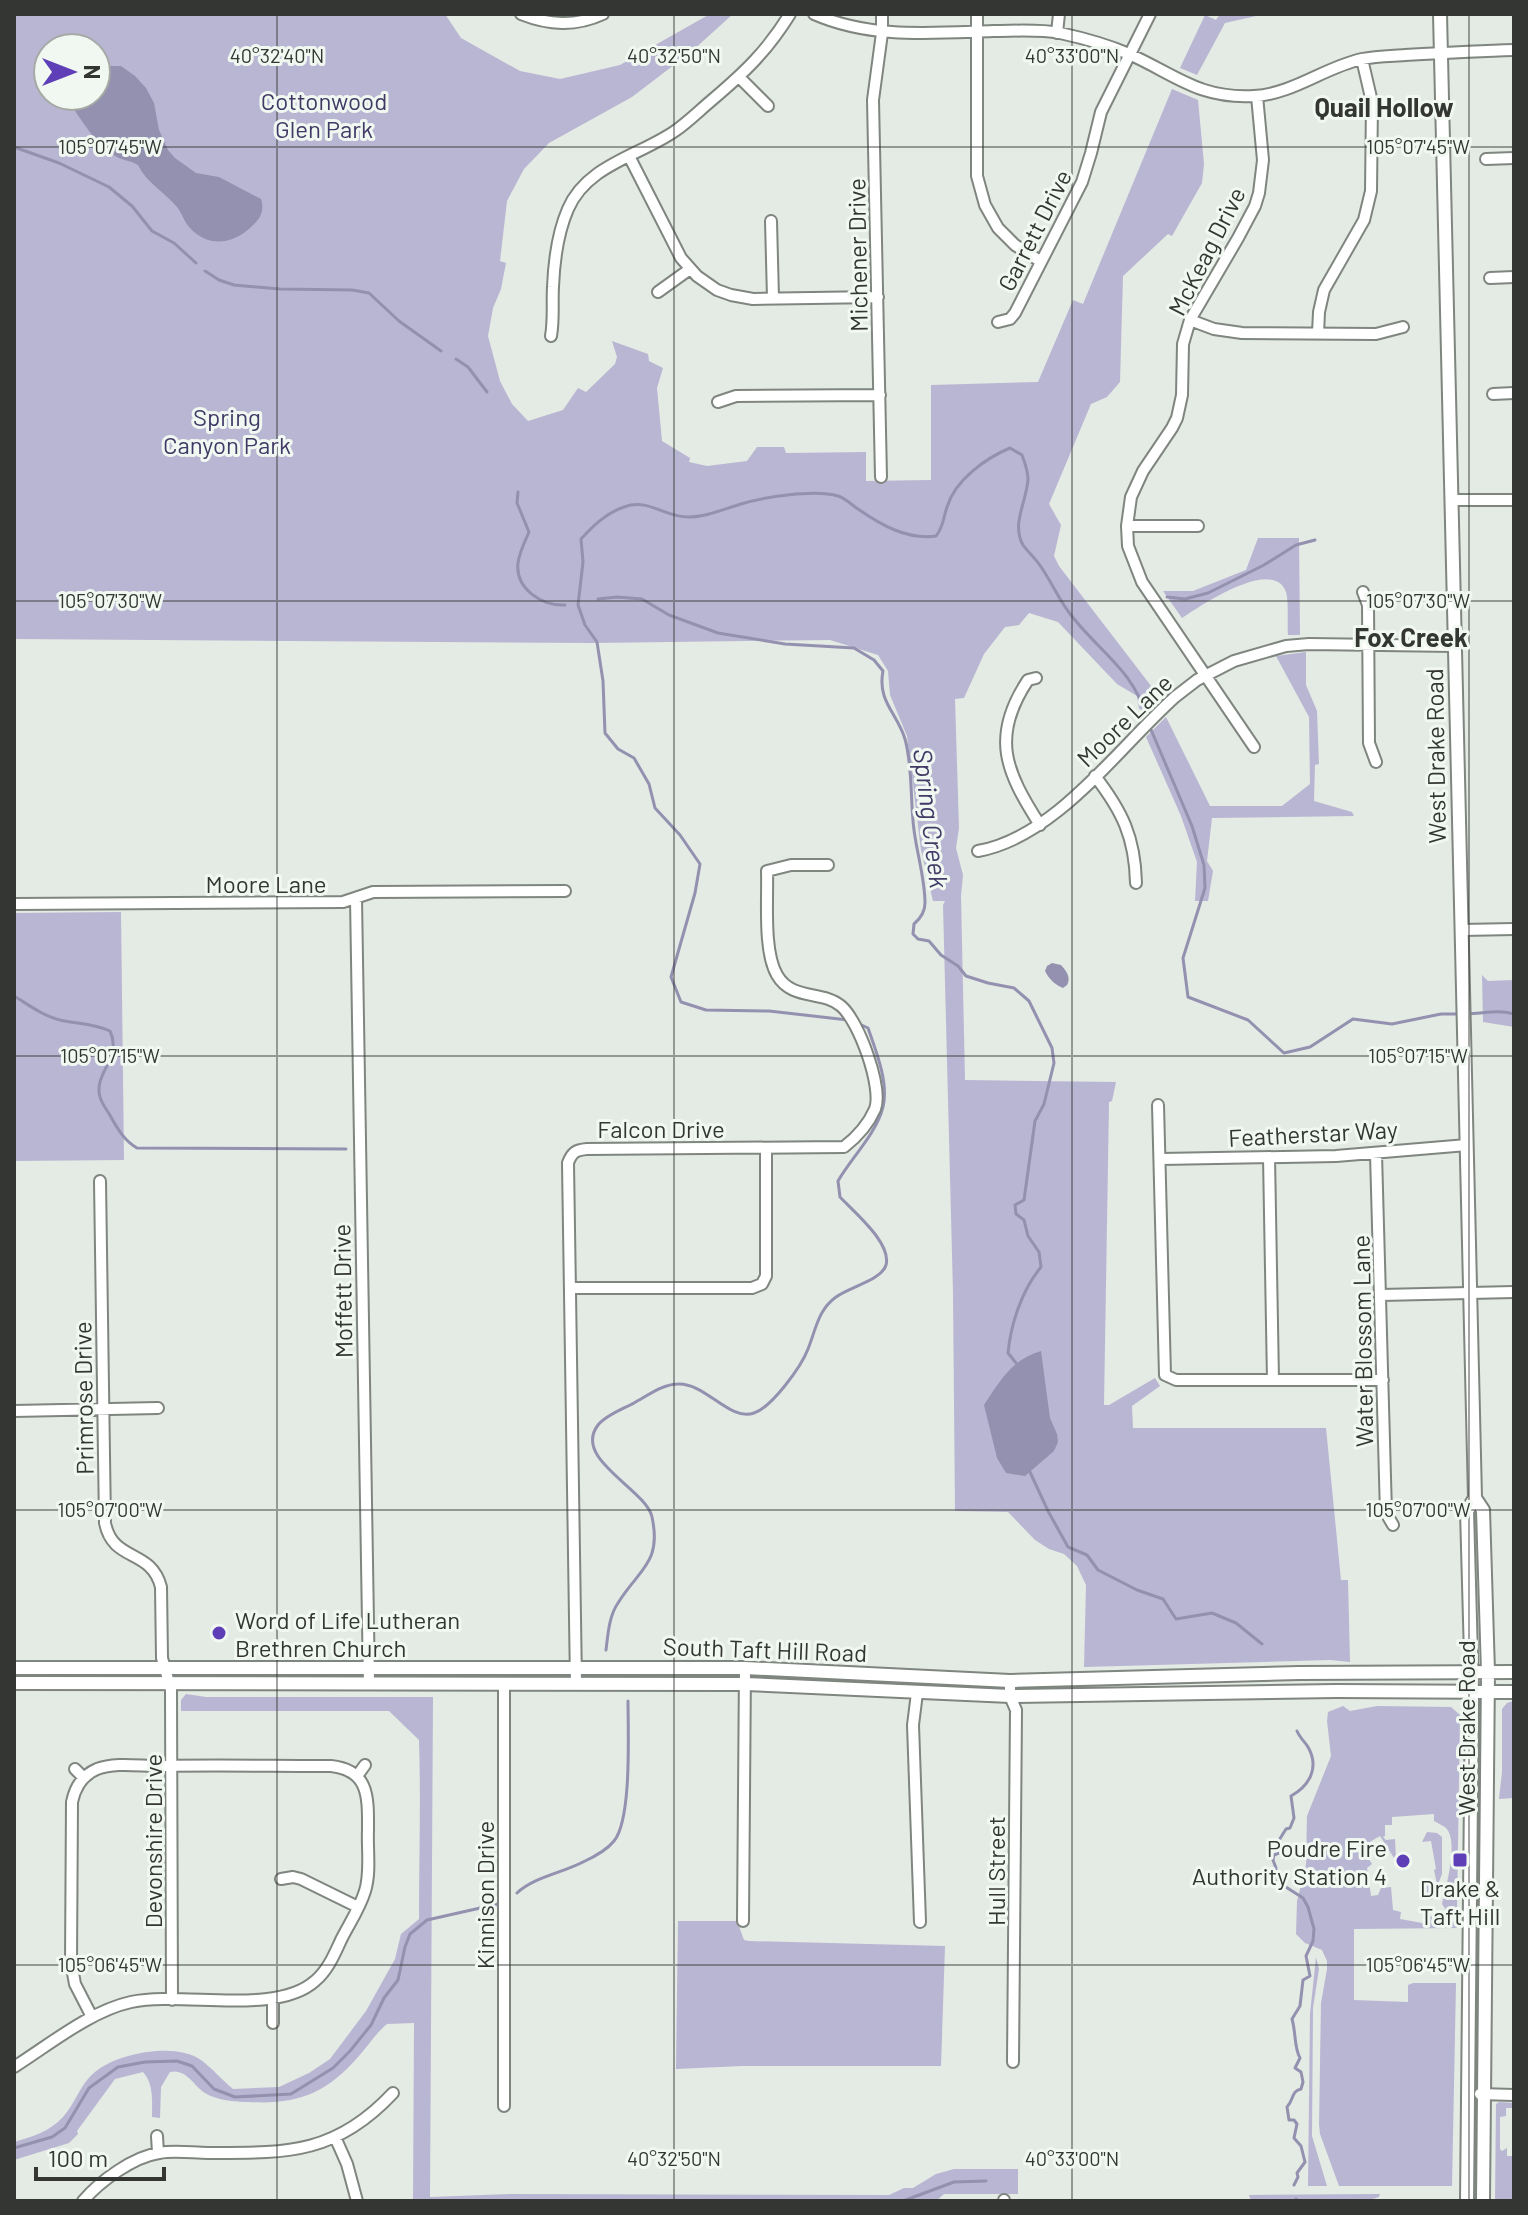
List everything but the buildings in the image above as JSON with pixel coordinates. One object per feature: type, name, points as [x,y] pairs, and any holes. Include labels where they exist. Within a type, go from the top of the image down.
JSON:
[{"type":"main road","name":"West Drake Road","points":[[1440,14],[1475,1498],[1483,1510],[1488,1672],[1483,2201]]},
{"type":"main road","name":"West Drake Road","points":[[1467,2201],[1472,1692],[1467,1511],[1475,1498]]},
{"type":"main road","name":"South Taft Hill Road","points":[[14,1668],[745,1668],[1010,1681],[1299,1673],[1514,1672]]},
{"type":"main road","name":"South Taft Hill Road","points":[[14,1683],[745,1684],[1010,1696],[1336,1691],[1514,1692]]},
{"type":"street","points":[[521,14],[560,24],[586,21],[603,14]]},
{"type":"street","points":[[551,336],[555,262],[569,205],[599,172],[675,131],[739,77],[765,50],[790,14]]},
{"type":"street","points":[[814,14],[844,25],[882,33],[1057,33],[1130,54],[1201,91],[1224,96],[1257,96],[1290,89],[1362,59],[1514,50]]},
{"type":"street","name":"Michener Drive","points":[[881,477],[873,100],[882,14]]},
{"type":"street","points":[[977,14],[977,176],[985,205],[998,228],[1015,245],[1040,261]]},
{"type":"street","points":[[1057,33],[1059,14]]},
{"type":"street","name":"Garrett Drive","points":[[998,322],[1010,319],[1015,313],[1082,182],[1101,112],[1150,14]]},
{"type":"street","points":[[1318,333],[1324,290],[1364,220],[1371,191],[1372,102],[1362,59]]},
{"type":"street","points":[[739,77],[768,106]]},
{"type":"street","name":"McKeag Drive","points":[[1254,747],[1142,582],[1132,559],[1127,526],[1131,497],[1137,483],[1172,428],[1180,407],[1183,344],[1190,320],[1238,238],[1259,193],[1263,160],[1257,96]]},
{"type":"street","points":[[629,156],[679,254],[707,284],[731,295],[753,299],[878,297]]},
{"type":"street","points":[[1486,159],[1514,158]]},
{"type":"street","points":[[771,221],[773,298]]},
{"type":"street","points":[[658,292],[690,269]]},
{"type":"street","points":[[1490,278],[1514,277]]},
{"type":"street","points":[[1190,320],[1228,332],[1384,333],[1403,327]]},
{"type":"street","points":[[1493,394],[1514,393]]},
{"type":"street","points":[[718,402],[736,396],[880,395]]},
{"type":"street","points":[[1451,500],[1514,500]]},
{"type":"street","points":[[1127,526],[1198,526]]},
{"type":"street","points":[[1363,592],[1368,605],[1369,743],[1376,762]]},
{"type":"street","name":"Moore Lane","points":[[978,851],[1007,843],[1040,825],[1064,806],[1143,726],[1193,682],[1248,655],[1286,646],[1455,646]]},
{"type":"street","points":[[1036,678],[1028,680],[1013,706],[1006,746],[1015,784],[1040,825]]},
{"type":"street","points":[[1095,776],[1112,798],[1128,830],[1136,883]]},
{"type":"street","name":"Falcon Drive","points":[[576,1683],[568,1170],[571,1155],[587,1149],[844,1147],[860,1135],[876,1107],[865,1044],[839,1004],[784,985],[776,974],[769,953],[767,871],[791,865],[828,865]]},
{"type":"street","name":"Moore Lane","points":[[14,904],[343,902],[373,892],[565,891]]},
{"type":"street","name":"Moffett Drive","points":[[356,899],[369,1683]]},
{"type":"street","points":[[1462,930],[1514,929]]},
{"type":"street","points":[[1158,1105],[1165,1375],[1176,1380],[1383,1380]]},
{"type":"street","name":"Featherstar Way","points":[[1161,1159],[1376,1154],[1467,1145]]},
{"type":"street","points":[[570,1288],[752,1288],[762,1284],[766,1270],[766,1148]]},
{"type":"street","name":"Water Blossom Lane","points":[[1376,1154],[1386,1513],[1393,1525]]},
{"type":"street","points":[[1269,1157],[1273,1380]]},
{"type":"street","name":"Primrose Drive","points":[[100,1181],[106,1531],[115,1545],[143,1560],[158,1578],[161,1587],[162,1658],[170,1683]]},
{"type":"street","points":[[1381,1295],[1514,1292]]},
{"type":"street","points":[[14,1411],[158,1408]]},
{"type":"street","points":[[743,1921],[745,1668]]},
{"type":"street","name":"Hull Street","points":[[1010,1681],[1010,1696],[1016,1710],[1013,2062]]},
{"type":"street","name":"Devonshire Drive","points":[[170,1683],[172,2000]]},
{"type":"street","name":"Kinnison Drive","points":[[504,1683],[504,2106]]},
{"type":"street","points":[[917,1693],[913,1725],[920,1922]]},
{"type":"street","points":[[357,1776],[365,1765]]},
{"type":"street","points":[[14,2067],[92,2017],[119,2005],[134,2001],[273,1999],[297,1994],[307,1988],[322,1975],[358,1907],[367,1881],[368,1801],[357,1776],[344,1768],[331,1766],[108,1766],[84,1778],[77,1786],[72,1802],[71,1962],[75,1984],[92,2017]]},
{"type":"street","points":[[75,1769],[84,1778]]},
{"type":"street","points":[[281,1879],[301,1879],[358,1907]]},
{"type":"street","points":[[273,1999],[273,2023]]},
{"type":"street","points":[[83,2201],[116,2171],[158,2153],[278,2153],[298,2150],[335,2137],[367,2117],[393,2093]]},
{"type":"street","points":[[1468,2094],[1514,2095]]},
{"type":"street","points":[[157,2136],[158,2153]]},
{"type":"street","points":[[335,2137],[353,2181],[357,2201]]},
{"type":"green space","points":[[14,14],[445,14],[461,38],[520,71],[560,79],[620,65],[710,14],[733,14],[691,52],[632,97],[549,143],[524,169],[507,201],[500,261],[506,263],[488,336],[500,381],[512,404],[528,421],[563,410],[578,388],[586,392],[615,364],[617,357],[612,341],[648,354],[649,361],[663,368],[657,388],[662,441],[690,458],[689,462],[707,466],[747,461],[757,447],[784,447],[786,453],[866,452],[866,481],[931,480],[931,385],[1038,382],[1073,300],[1083,304],[1172,89],[1198,100],[1204,164],[1202,183],[1172,236],[1168,234],[1123,276],[1120,382],[1107,397],[1091,404],[1049,504],[1061,525],[1054,556],[1059,566],[1158,695],[1143,712],[1137,696],[1117,684],[1058,622],[1029,613],[1019,625],[1005,627],[984,654],[964,698],[955,699],[959,828],[956,848],[963,875],[965,1080],[1116,1082],[1112,1101],[1109,1102],[1104,1405],[1155,1378],[1160,1386],[1132,1406],[1133,1428],[1326,1428],[1341,1580],[1348,1580],[1350,1662],[1084,1667],[1086,1585],[1077,1566],[1064,1554],[1035,1540],[1008,1512],[955,1511],[945,901],[933,901],[921,850],[907,736],[890,695],[888,671],[878,655],[830,640],[593,643],[14,639]]},
{"type":"green space","points":[[1220,14],[1265,14],[1225,23],[1197,75],[1180,68],[1205,15],[1216,20]]},
{"type":"green space","points":[[1258,538],[1299,538],[1300,635],[1288,635],[1286,592],[1278,582],[1267,579],[1236,587],[1182,618],[1163,591],[1193,591],[1246,570]]},
{"type":"green space","points":[[1306,652],[1306,685],[1317,711],[1319,764],[1315,765],[1314,801],[1352,812],[1354,816],[1212,818],[1207,861],[1213,871],[1208,901],[1195,901],[1197,862],[1181,816],[1146,737],[1166,717],[1210,806],[1282,806],[1310,784],[1309,717],[1276,656]]},
{"type":"green space","points":[[121,912],[124,1160],[14,1161],[14,913]]},
{"type":"green space","points":[[1482,975],[1488,981],[1514,980],[1514,1027],[1483,1022]]},
{"type":"green space","points":[[186,1694],[206,1697],[433,1697],[430,2197],[510,2194],[889,2195],[904,2188],[913,2188],[936,2174],[954,2169],[1018,2169],[1018,2194],[944,2194],[936,2201],[413,2201],[414,2023],[387,2024],[334,2080],[295,2099],[237,2102],[220,2099],[205,2093],[176,2071],[170,2072],[161,2087],[160,2118],[152,2117],[151,2087],[143,2072],[115,2079],[69,2143],[14,2160],[14,2142],[52,2127],[67,2112],[85,2082],[95,2072],[132,2055],[162,2051],[190,2055],[205,2063],[233,2089],[279,2087],[309,2073],[330,2059],[366,2011],[395,1959],[401,1934],[419,1919],[419,1740],[389,1711],[181,1711],[181,1700]]},
{"type":"green space","points":[[1514,1701],[1514,1798],[1499,1799],[1502,1709]]},
{"type":"green space","points":[[1343,1706],[1350,1711],[1377,1706],[1451,1707],[1460,1715],[1457,1909],[1446,1910],[1442,1904],[1451,1843],[1450,1834],[1434,1821],[1434,1814],[1392,1817],[1392,1825],[1385,1825],[1383,1837],[1386,1840],[1395,1839],[1396,1858],[1380,1836],[1361,1847],[1372,1864],[1367,1868],[1371,1896],[1378,1895],[1381,1888],[1391,1887],[1393,1910],[1401,1912],[1400,1919],[1428,1924],[1430,1916],[1457,1923],[1457,1928],[1354,1929],[1354,2000],[1408,2002],[1408,1985],[1413,1983],[1456,1983],[1452,2186],[1339,2186],[1320,2134],[1321,2003],[1327,1961],[1322,1950],[1305,1943],[1296,1934],[1297,1901],[1306,1865],[1307,1816],[1331,1756],[1328,1712]]},
{"type":"green space","points":[[1427,1832],[1442,1837],[1442,1874],[1432,1900],[1427,1899],[1426,1885],[1437,1884],[1436,1869],[1431,1841],[1422,1842]]},
{"type":"green space","points":[[678,1921],[737,1921],[744,1940],[749,1941],[945,1946],[941,2066],[676,2069]]},
{"type":"green space","points":[[1316,1957],[1319,1969],[1313,2008],[1312,2136],[1327,2186],[1308,2186],[1310,2014]]},
{"type":"green space","points":[[1514,2103],[1514,2108],[1506,2108],[1506,2116],[1500,2117],[1500,2149],[1507,2148],[1507,2156],[1514,2156],[1514,2201],[1495,2201],[1496,2104]]},
{"type":"green space","points":[[1380,2194],[1366,2201],[1251,2201],[1249,2195]]},
{"type":"water","points":[[112,66],[121,66],[146,88],[154,103],[159,130],[175,158],[196,173],[219,177],[261,199],[261,214],[251,227],[237,237],[221,241],[205,239],[188,226],[177,207],[150,182],[138,165],[112,154],[93,136],[76,112],[112,112]]},
{"type":"water","points":[[1052,963],[1061,965],[1068,975],[1067,985],[1063,988],[1052,981],[1045,971]]},
{"type":"water","points":[[1041,1351],[1050,1418],[1058,1442],[1054,1451],[1025,1476],[1006,1473],[997,1458],[984,1405],[1014,1366]]},
{"type":"waterway","name":"Spring Creek","points":[[14,147],[59,163],[109,187],[132,206],[152,231],[174,243],[196,263]]},
{"type":"waterway","name":"Spring Creek","points":[[205,271],[234,285],[369,293],[399,321],[441,351]]},
{"type":"waterway","name":"Spring Creek","points":[[456,359],[468,367],[487,392]]},
{"type":"waterway","points":[[848,1020],[769,1011],[706,1010],[681,1002],[671,977],[700,864],[680,835],[655,808],[649,784],[634,758],[618,749],[605,733],[603,681],[597,642],[585,625],[578,605],[583,562],[581,539],[590,529],[611,513],[633,505],[695,517],[763,499],[816,493],[841,497],[895,530],[915,536],[936,536],[951,497],[964,479],[1010,448],[1022,455],[1028,479],[1019,521],[1023,545],[1079,625],[1123,672],[1141,701],[1147,718]]},
{"type":"waterway","name":"Spring Creek","points":[[518,492],[517,503],[529,532],[519,559],[521,581],[539,599],[565,605]]},
{"type":"waterway","points":[[1167,597],[1185,599],[1208,593],[1296,545],[1315,540]]},
{"type":"waterway","name":"Spring Creek","points":[[598,599],[642,599],[669,615],[718,633],[785,644],[854,648],[874,660],[883,671],[885,699],[902,730],[908,750],[914,830],[924,885],[924,909],[914,924],[913,934],[918,939],[929,941],[966,976],[1014,988],[1029,1001],[1052,1048],[1054,1063],[1044,1104],[1035,1121],[1024,1200],[1015,1205],[1016,1214],[1024,1220],[1028,1236],[1039,1252],[1041,1267],[1023,1296],[1012,1330],[1008,1353],[1016,1363]]},
{"type":"waterway","points":[[1149,725],[1192,826],[1204,865],[1205,888],[1183,958],[1188,997],[1248,1020],[1284,1053],[1310,1047],[1353,1019],[1392,1024],[1441,1014],[1459,1014]]},
{"type":"waterway","points":[[14,996],[54,1018],[110,1031],[113,1049],[100,1080],[100,1097],[120,1132],[137,1148],[346,1149]]},
{"type":"waterway","points":[[1466,1014],[1514,1014]]},
{"type":"waterway","points":[[606,1650],[613,1614],[647,1564],[654,1545],[654,1533],[647,1506],[602,1462],[595,1450],[593,1438],[598,1425],[615,1412],[655,1391],[678,1384],[698,1389],[736,1412],[754,1413],[777,1395],[799,1366],[821,1314],[830,1302],[878,1275],[886,1265],[886,1256],[878,1238],[840,1197],[838,1181],[875,1127],[884,1098],[881,1067],[868,1028],[855,1022]]},
{"type":"waterway","name":"Spring Creek","points":[[1030,1472],[1068,1547],[1087,1555],[1098,1570],[1163,1599],[1176,1619],[1212,1613],[1236,1623],[1262,1644]]},
{"type":"waterway","points":[[517,1893],[532,1883],[596,1856],[614,1841],[620,1830],[626,1795],[628,1701]]},
{"type":"waterway","name":"Spring Creek","points":[[1294,2185],[1297,2173],[1305,2162],[1301,2146],[1294,2138],[1297,2124],[1289,2120],[1287,2107],[1303,2082],[1301,2072],[1295,2068],[1300,2058],[1292,2019],[1300,2006],[1303,1980],[1310,1976],[1306,1956],[1313,1941],[1314,1929],[1303,1898],[1275,1880],[1273,1860],[1274,1855],[1279,1853],[1276,1845],[1294,1818],[1291,1796],[1303,1787],[1313,1769],[1308,1747],[1297,1731]]},
{"type":"waterway","points":[[14,2148],[52,2137],[65,2128],[89,2088],[118,2067],[177,2061],[192,2066],[214,2089],[235,2097],[291,2094],[333,2068],[371,2025],[384,1998],[398,1980],[410,1934],[427,1920],[498,1904]]},
{"type":"waterway","points":[[903,2201],[954,2182],[986,2181]]},
{"type":"place","name":"Word of Life Lutheran Brethren Church","points":[[219,1633]]},
{"type":"place","name":"Drake & Taft Hill","points":[[1460,1860]]},
{"type":"place","name":"Poudre Fire Authority Station 4","points":[[1403,1861]]},
{"type":"district","name":"Quail Hollow","points":[[1384,106]]},
{"type":"district","name":"Fox Creek","points":[[1411,636]]},
{"type":"park label","name":"Cottonwood Glen Park","points":[[324,114]]},
{"type":"park label","name":"Spring Canyon Park","points":[[227,430]]}]
